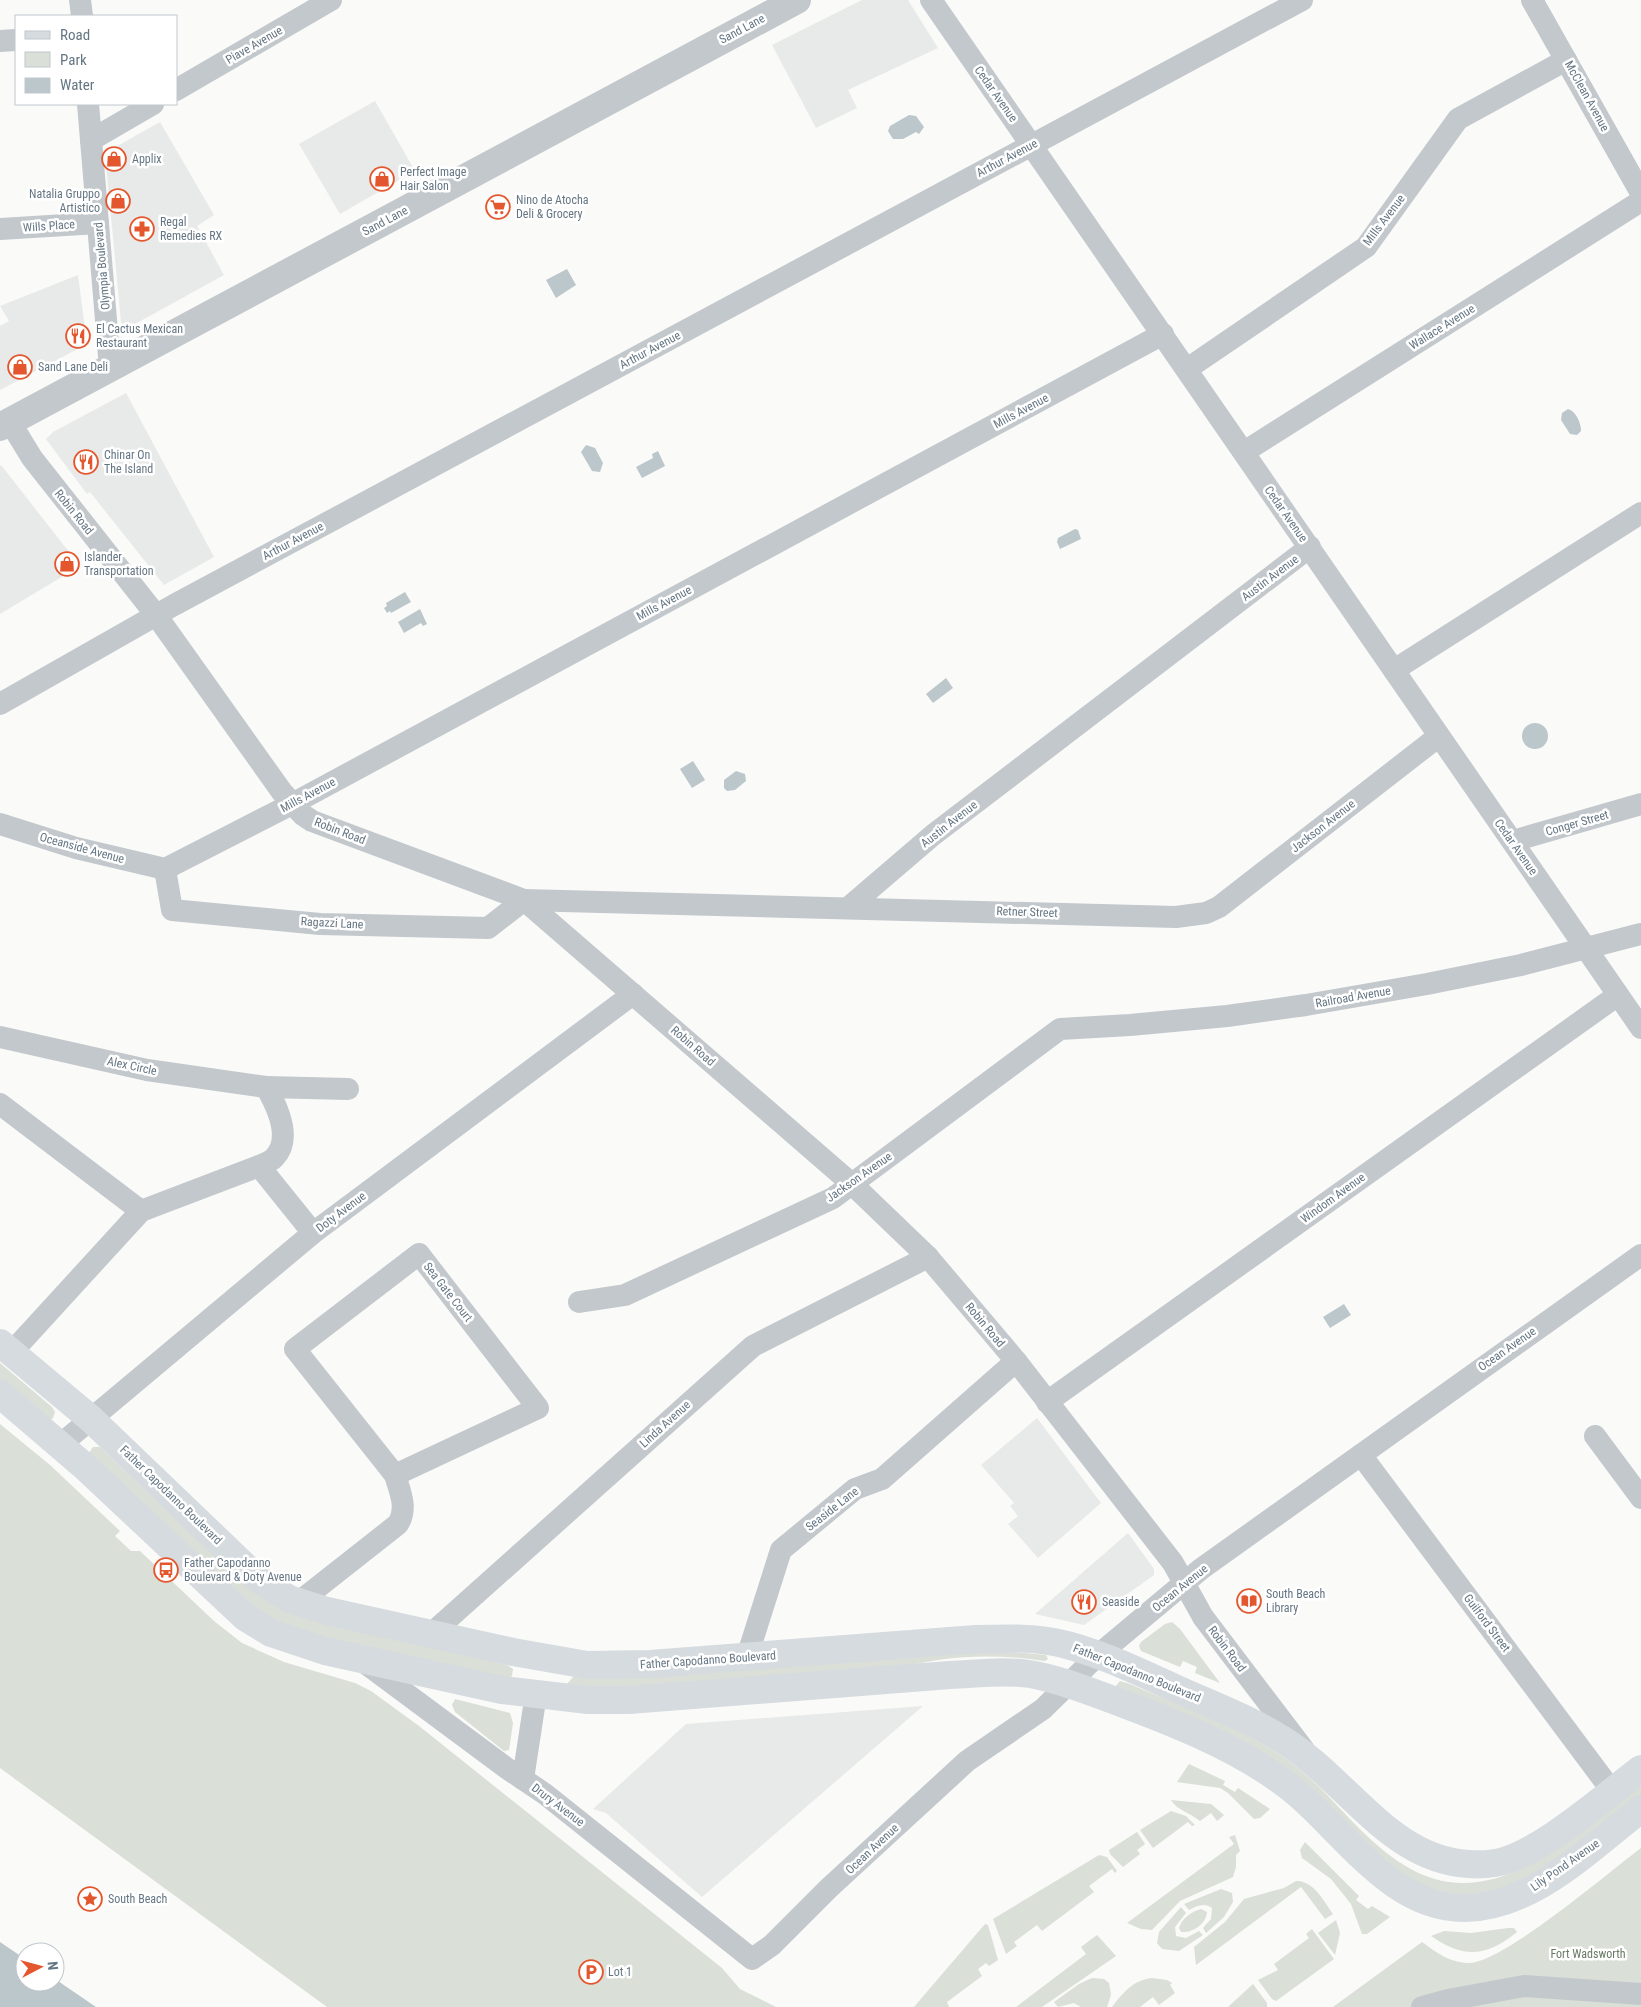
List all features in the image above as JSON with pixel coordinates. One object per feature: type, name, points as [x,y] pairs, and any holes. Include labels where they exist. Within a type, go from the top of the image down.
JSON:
[{"type":"main road","name":"Father Capodanno Boulevard","points":[[6,1348],[91,1419],[258,1579],[279,1594],[299,1602],[541,1658],[587,1665],[628,1665],[999,1638],[1067,1644],[1239,1716],[1281,1738],[1312,1761],[1401,1841],[1423,1853],[1458,1863],[1496,1862],[1520,1855],[1551,1836],[1612,1791]]},
{"type":"main road","points":[[0,1394],[60,1445],[245,1617],[286,1639],[358,1658],[502,1690],[588,1700],[629,1700],[994,1673],[1030,1674],[1067,1684]]},
{"type":"main road","name":"Lily Pond Avenue","points":[[1067,1684],[1172,1723],[1263,1769],[1281,1780],[1308,1803],[1380,1873],[1415,1895],[1453,1907],[1491,1905],[1534,1889],[1641,1810]]},
{"type":"main road","points":[[1612,1791],[1641,1769]]},
{"type":"street","points":[[80,0],[82,15]]},
{"type":"street","name":"Piave Avenue","points":[[178,89],[331,0]]},
{"type":"street","name":"Sand Lane","points":[[5,425],[797,0]]},
{"type":"street","name":"Cedar Avenue","points":[[931,0],[1641,1028]]},
{"type":"street","name":"Arthur Avenue","points":[[0,704],[156,615],[1302,0]]},
{"type":"street","name":"McClean Avenue","points":[[1532,0],[1641,193]]},
{"type":"street","points":[[0,41],[15,40]]},
{"type":"street","name":"Mills Avenue","points":[[1187,369],[1366,247],[1458,119],[1566,60]]},
{"type":"street","name":"Olympia Boulevard","points":[[88,105],[110,368]]},
{"type":"street","points":[[91,140],[151,105]]},
{"type":"street","name":"Wallace Avenue","points":[[1244,452],[1641,201]]},
{"type":"street","name":"Wills Place","points":[[0,229],[98,223]]},
{"type":"street","name":"Mills Avenue","points":[[165,869],[292,804],[1162,334]]},
{"type":"street","name":"Robin Road","points":[[5,425],[156,615],[292,804],[312,821],[524,900],[852,1184],[928,1257],[1016,1361],[1173,1563],[1204,1617],[1312,1761]]},
{"type":"street","points":[[1394,670],[1641,514]]},
{"type":"street","name":"Austin Avenue","points":[[849,907],[933,835],[1310,547]]},
{"type":"street","name":"Jackson Avenue","points":[[1206,914],[1219,908],[1440,736]]},
{"type":"street","name":"Conger Street","points":[[1512,841],[1641,804]]},
{"type":"street","name":"Oceanside Avenue","points":[[0,824],[76,848],[165,869]]},
{"type":"street","name":"Ragazzi Lane","points":[[165,869],[172,910],[320,924],[488,928],[524,900]]},
{"type":"street","points":[[524,900],[849,907]]},
{"type":"street","name":"Retner Street","points":[[849,907],[1176,917],[1206,914]]},
{"type":"street","name":"Railroad Avenue","points":[[1060,1029],[1227,1016],[1306,1005],[1455,979],[1521,965],[1641,934]]},
{"type":"street","name":"Doty Avenue","points":[[60,1445],[313,1234],[633,994]]},
{"type":"street","name":"Windom Avenue","points":[[1048,1402],[1618,994]]},
{"type":"street","name":"Jackson Avenue","points":[[579,1302],[625,1295],[833,1198],[1060,1029]]},
{"type":"street","name":"Alex Circle","points":[[0,1037],[147,1070],[266,1087],[348,1089]]},
{"type":"street","points":[[6,1348],[141,1211],[259,1166],[274,1158],[281,1143],[283,1128],[276,1106],[266,1087]]},
{"type":"street","points":[[0,1104],[141,1211]]},
{"type":"street","points":[[259,1166],[313,1234]]},
{"type":"street","name":"Sea Gate Court","points":[[299,1602],[398,1524],[403,1517],[404,1506],[395,1475],[295,1349],[419,1254],[538,1408],[395,1475]]},
{"type":"street","name":"Ocean Avenue","points":[[752,1959],[772,1945],[829,1888],[967,1762],[1043,1709],[1097,1656],[1202,1569],[1641,1255]]},
{"type":"street","name":"Linda Avenue","points":[[432,1634],[753,1346],[928,1257]]},
{"type":"street","name":"Seaside Lane","points":[[747,1657],[781,1550],[855,1488],[882,1479],[1016,1361]]},
{"type":"street","points":[[1595,1436],[1641,1498]]},
{"type":"street","name":"Guilford Street","points":[[1361,1455],[1612,1791]]},
{"type":"street","name":"Drury Avenue","points":[[358,1658],[545,1794],[752,1959]]},
{"type":"street","points":[[523,1779],[536,1694]]},
{"type":"street","points":[[1422,2007],[1479,2000],[1524,1986],[1641,1994]]},
{"type":"shaded area","points":[[862,0],[908,0],[938,48],[848,90],[857,108],[816,128],[772,45]]},
{"type":"shaded area","points":[[375,101],[415,171],[340,214],[299,144]]},
{"type":"shaded area","points":[[160,122],[214,215],[197,226],[224,275],[126,329],[121,322],[105,153]]},
{"type":"shaded area","points":[[78,275],[87,344],[0,390],[0,326],[9,321],[0,306]]},
{"type":"shaded area","points":[[126,393],[214,557],[164,585],[90,492],[87,494],[46,439],[53,432]]},
{"type":"shaded area","points":[[0,466],[80,566],[0,614]]},
{"type":"shaded area","points":[[1037,1418],[1101,1503],[1038,1558],[1008,1524],[1018,1516],[1010,1506],[1014,1503],[981,1465]]},
{"type":"shaded area","points":[[1128,1533],[1154,1569],[1154,1575],[1084,1625],[1035,1614]]},
{"type":"shaded area","points":[[923,1706],[702,1897],[606,1813],[593,1809],[686,1724]]},
{"type":"green space","points":[[0,1363],[52,1407],[55,1412],[53,1418],[50,1420],[0,1381]]},
{"type":"green space","name":"South Beach","points":[[0,1424],[50,1465],[120,1531],[115,1536],[131,1551],[140,1551],[214,1621],[242,1643],[284,1662],[355,1683],[371,1691],[419,1726],[722,1968],[740,1989],[776,2007],[327,2007],[0,1768]]},
{"type":"green space","points":[[93,1447],[100,1447],[252,1591],[280,1609],[304,1618],[507,1665],[513,1669],[512,1676],[508,1678],[305,1634],[265,1617],[89,1453]]},
{"type":"green space","points":[[1172,1622],[1180,1629],[1220,1683],[1195,1673],[1197,1667],[1183,1661],[1180,1667],[1141,1651],[1139,1646],[1141,1642],[1165,1624]]},
{"type":"green space","points":[[989,1650],[1046,1655],[1048,1659],[1045,1661],[987,1656],[949,1658],[893,1670],[636,1692],[567,1684],[573,1677],[616,1678]]},
{"type":"green space","points":[[1120,1681],[1239,1731],[1280,1754],[1324,1792],[1375,1844],[1404,1865],[1437,1880],[1469,1883],[1501,1877],[1531,1864],[1560,1845],[1641,1782],[1641,1800],[1521,1885],[1464,1897],[1419,1887],[1325,1811],[1115,1687]]},
{"type":"green space","points":[[455,1699],[510,1713],[513,1723],[509,1750],[504,1751],[455,1712],[452,1705]]},
{"type":"green space","points":[[1189,1764],[1225,1781],[1223,1785],[1235,1792],[1238,1788],[1270,1809],[1260,1818],[1254,1819],[1228,1793],[1220,1788],[1177,1782]]},
{"type":"green space","points":[[1171,1800],[1211,1804],[1224,1815],[1217,1821],[1211,1813],[1200,1821],[1180,1809]]},
{"type":"green space","points":[[1171,1811],[1186,1816],[1195,1825],[1192,1826],[1188,1822],[1153,1848],[1140,1830]]},
{"type":"green space","points":[[1137,1832],[1145,1844],[1137,1850],[1140,1854],[1123,1867],[1110,1854],[1109,1850]]},
{"type":"green space","points":[[1235,1835],[1240,1851],[1236,1855],[1236,1867],[1233,1877],[1180,1901],[1152,1930],[1141,1929],[1127,1923],[1234,1844],[1229,1837]]},
{"type":"green space","points":[[1305,1842],[1359,1896],[1356,1900],[1368,1909],[1372,1906],[1390,1917],[1367,1934],[1362,1934],[1351,1904],[1331,1879],[1302,1858],[1300,1850]]},
{"type":"green space","name":"Fort Wadsworth","points":[[1641,1848],[1641,2007],[1333,2007],[1422,1942],[1450,1959],[1463,1963],[1486,1958],[1507,1948],[1557,1914]]},
{"type":"green space","points":[[1099,1855],[1107,1857],[1117,1871],[1115,1873],[1112,1869],[1089,1886],[1094,1892],[1042,1931],[1037,1925],[1014,1942],[1017,1946],[1006,1954],[993,1919]]},
{"type":"green space","points":[[1296,1881],[1308,1884],[1313,1888],[1333,1914],[1325,1919],[1301,1887],[1196,1965],[1194,1947],[1225,1922],[1244,1899],[1284,1888]]},
{"type":"green space","points":[[1221,1889],[1232,1893],[1233,1902],[1224,1917],[1206,1933],[1203,1928],[1211,1919],[1212,1908],[1203,1905],[1189,1910],[1184,1904]]},
{"type":"green space","points":[[1181,1907],[1186,1913],[1175,1927],[1176,1936],[1186,1938],[1199,1931],[1203,1935],[1179,1951],[1162,1949],[1157,1943],[1159,1932]]},
{"type":"green space","points":[[1201,1909],[1207,1912],[1201,1924],[1190,1931],[1181,1932],[1180,1924],[1185,1918]]},
{"type":"green space","points":[[1336,1920],[1340,1933],[1335,1955],[1318,1933]]},
{"type":"green space","points":[[985,1924],[988,1925],[998,1960],[989,1966],[986,1963],[978,1969],[982,1976],[947,2002],[949,2007],[914,2007]]},
{"type":"green space","points":[[1514,1928],[1517,1932],[1495,1946],[1475,1952],[1454,1949],[1431,1936],[1444,1931],[1471,1933]]},
{"type":"green space","points":[[1312,1929],[1334,1959],[1276,2001],[1272,1999],[1258,1980],[1278,1970],[1274,1964],[1309,1938],[1306,1934]]},
{"type":"green space","points":[[1097,1935],[1116,1956],[1042,2007],[1016,2007],[1086,1954],[1081,1947]]},
{"type":"green space","points":[[1092,1978],[1104,1979],[1109,1983],[1111,1995],[1107,2007],[1081,2007],[1074,2003],[1058,2007],[1054,2002],[1079,1984]]},
{"type":"green space","points":[[1152,1978],[1167,1980],[1172,1983],[1170,1985],[1175,1993],[1159,2005],[1153,1997],[1140,2007],[1112,2007],[1124,1992],[1134,1984]]},
{"type":"green space","points":[[1253,1984],[1267,2003],[1267,2007],[1228,2007]]},
{"type":"water","points":[[909,115],[916,116],[924,127],[919,134],[916,132],[903,139],[893,139],[888,131],[890,126]]},
{"type":"water","points":[[567,269],[576,285],[556,298],[546,280]]},
{"type":"water","points":[[1568,409],[1576,415],[1579,421],[1581,431],[1577,435],[1570,434],[1561,420],[1562,413]]},
{"type":"water","points":[[586,445],[595,448],[603,463],[600,472],[592,471],[581,452]]},
{"type":"water","points":[[658,451],[665,466],[642,478],[636,467],[653,458],[652,454]]},
{"type":"water","points":[[1075,529],[1078,530],[1081,539],[1060,549],[1057,542],[1058,538]]},
{"type":"water","points":[[405,592],[411,602],[391,613],[390,611],[387,613],[384,608],[387,606],[386,603]]},
{"type":"water","points":[[420,609],[427,624],[423,626],[421,623],[404,633],[398,622]]},
{"type":"water","points":[[946,678],[953,688],[933,703],[926,694]]},
{"type":"water","points":[[1535,723],[1544,727],[1548,736],[1544,745],[1535,749],[1526,745],[1522,736],[1526,727]]},
{"type":"water","points":[[693,761],[705,780],[692,788],[680,769]]},
{"type":"water","points":[[736,771],[745,774],[746,781],[735,790],[727,791],[724,788],[724,780]]},
{"type":"water","points":[[1344,1304],[1351,1315],[1330,1328],[1323,1317]]},
{"type":"water","points":[[0,1942],[15,1952],[15,1992],[65,1992],[65,1986],[96,2007],[0,2007]]},
{"type":"place","name":"Applix","points":[[114,159]]},
{"type":"place","name":"Perfect Image Hair Salon","points":[[382,179]]},
{"type":"place","name":"Natalia Gruppo Artistico","points":[[118,201]]},
{"type":"place","name":"Nino de Atocha Deli & Grocery","points":[[498,207]]},
{"type":"place","name":"Regal Remedies RX","points":[[142,229]]},
{"type":"place","name":"El Cactus Mexican Restaurant","points":[[78,336]]},
{"type":"place","name":"Sand Lane Deli","points":[[20,367]]},
{"type":"place","name":"Chinar On The Island","points":[[86,462]]},
{"type":"place","name":"Islander Transportation","points":[[67,564]]},
{"type":"place","name":"Father Capodanno Boulevard & Doty Avenue","points":[[166,1570]]},
{"type":"place","name":"South Beach Library","points":[[1249,1601]]},
{"type":"place","name":"Seaside","points":[[1084,1602]]},
{"type":"place","name":"South Beach","points":[[90,1899]]},
{"type":"place","name":"Lot 1","points":[[591,1972]]}]
